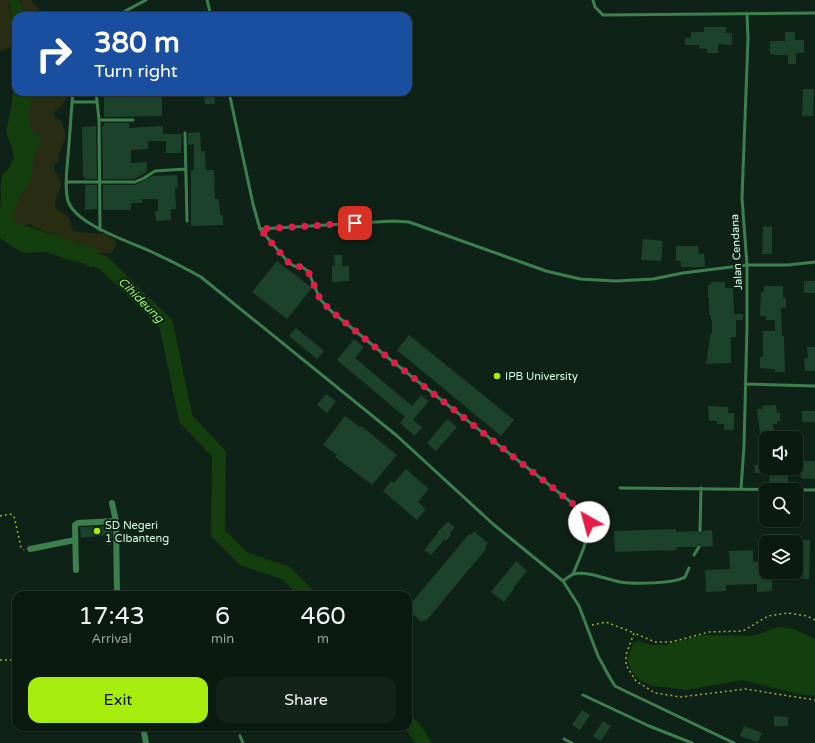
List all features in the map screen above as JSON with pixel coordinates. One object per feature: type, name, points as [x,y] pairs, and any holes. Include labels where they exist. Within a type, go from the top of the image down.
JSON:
[{"type":"street","points":[[112,503],[116,521],[117,591]]},
{"type":"street","points":[[76,570],[74,540],[75,525],[78,523],[116,521]]},
{"type":"street","points":[[30,549],[74,540]]},
{"type":"street","points":[[144,731],[146,743]]},
{"type":"lane","points":[[124,12],[146,0]]},
{"type":"lane","points":[[207,0],[211,12]]},
{"type":"lane","points":[[593,0],[595,7],[603,15],[815,13]]},
{"type":"lane","name":"Jalan Cendana","points":[[741,489],[744,446],[747,327],[747,265],[742,198],[748,39],[747,14]]},
{"type":"lane","points":[[73,96],[66,182],[69,202],[82,217],[100,230],[146,249],[201,277],[396,435],[493,524],[563,581],[579,606],[598,656],[615,686],[734,743]]},
{"type":"lane","points":[[96,96],[99,120],[100,230]]},
{"type":"lane","points":[[230,96],[253,204],[260,229],[288,262],[308,271],[320,299],[331,311],[586,514],[589,522],[588,532],[573,574],[563,581]]},
{"type":"lane","points":[[72,102],[97,102]]},
{"type":"lane","points":[[99,120],[133,120]]},
{"type":"lane","points":[[185,133],[187,221]]},
{"type":"lane","points":[[66,182],[135,182],[156,171],[185,169]]},
{"type":"lane","points":[[260,229],[393,221],[409,222],[546,271],[580,279],[616,281],[653,279],[683,273],[747,265],[788,265],[815,262]]},
{"type":"lane","points":[[745,384],[815,386]]},
{"type":"lane","points":[[620,488],[815,490]]},
{"type":"lane","points":[[700,531],[701,488]]},
{"type":"lane","points":[[694,555],[699,547]]},
{"type":"lane","points":[[573,574],[591,575],[621,582],[641,583],[681,579],[685,576],[688,568]]},
{"type":"lane","points":[[583,695],[649,726],[692,743]]},
{"type":"lane","points":[[240,736],[243,743]]},
{"type":"lane","points":[[564,738],[572,743]]},
{"type":"path","points":[[0,516],[10,514],[14,516],[21,547],[24,550],[30,549]]},
{"type":"path","points":[[587,626],[606,622],[656,642],[671,642],[709,632],[743,631],[768,616],[788,613],[807,616],[815,620]]},
{"type":"path","points":[[634,633],[626,655],[626,665],[636,682],[655,693],[681,697],[745,689],[815,700]]},
{"type":"path","points":[[0,660],[12,660]]},
{"type":"shaded area","points":[[0,0],[9,0],[12,14],[12,47],[0,51]]},
{"type":"shaded area","points":[[9,0],[19,0],[24,12],[12,12],[12,14]]},
{"type":"shaded area","points":[[19,0],[32,0],[40,10],[45,12],[24,12]]},
{"type":"shaded area","points":[[13,96],[33,96],[29,108],[29,117],[34,133],[39,135],[41,140],[34,158],[29,184],[22,193],[6,204],[10,215],[17,223],[98,250],[91,268],[83,263],[69,260],[47,252],[24,253],[0,238],[1,180],[2,175],[9,168],[14,158],[6,132]]},
{"type":"shaded area","points":[[33,96],[67,96],[63,104],[54,112],[55,118],[61,121],[63,125],[66,136],[60,151],[58,162],[54,165],[54,170],[61,183],[55,203],[56,209],[69,218],[72,229],[77,232],[105,234],[115,240],[116,245],[111,254],[92,252],[30,224],[18,227],[11,215],[10,210],[12,203],[25,190],[28,135],[26,122],[28,118],[29,106]]},
{"type":"shaded area","points":[[778,627],[794,629],[815,639],[815,696],[802,695],[742,680],[687,690],[652,686],[636,678],[627,661],[633,643],[639,641],[651,645],[665,645],[702,635],[753,636]]},
{"type":"building","points":[[704,27],[726,27],[726,33],[732,33],[732,45],[718,44],[718,53],[707,53],[707,49],[699,48],[699,45],[685,45],[685,38],[691,38],[691,32],[704,32]]},
{"type":"building","points":[[785,32],[795,32],[795,40],[804,40],[804,53],[796,53],[796,64],[788,64],[788,55],[770,54],[770,41],[785,41]]},
{"type":"building","points":[[803,89],[814,89],[813,116],[802,116]]},
{"type":"building","points":[[104,96],[162,96],[162,116],[104,117]]},
{"type":"building","points":[[204,96],[214,96],[215,104],[205,104]]},
{"type":"building","points":[[104,123],[129,123],[129,128],[163,126],[163,134],[182,134],[181,153],[166,153],[166,141],[148,141],[148,149],[131,150],[131,163],[147,162],[147,172],[134,179],[103,179],[102,126],[104,126]]},
{"type":"building","points":[[96,126],[97,179],[85,179],[85,177],[83,177],[82,127]]},
{"type":"building","points":[[200,132],[201,151],[205,151],[206,170],[214,170],[215,199],[219,199],[220,215],[223,215],[223,225],[191,226],[191,170],[194,170],[194,144],[188,145],[188,134]]},
{"type":"building","points":[[177,175],[178,188],[175,188],[176,209],[171,209],[171,220],[156,221],[155,211],[158,211],[158,199],[142,199],[142,203],[131,203],[131,210],[103,210],[103,185],[135,185],[152,176]]},
{"type":"building","points":[[85,185],[97,185],[97,209],[85,210]]},
{"type":"building","points":[[763,226],[772,227],[772,254],[762,254]]},
{"type":"building","points":[[643,239],[663,241],[661,261],[641,260]]},
{"type":"building","points":[[676,246],[698,246],[699,254],[704,254],[705,267],[681,267],[681,261],[676,261]]},
{"type":"building","points":[[334,255],[342,255],[342,266],[349,266],[349,281],[332,282],[332,266],[335,266]]},
{"type":"building","points":[[277,261],[312,288],[287,319],[252,292]]},
{"type":"building","points":[[804,281],[815,281],[815,293],[804,293]]},
{"type":"building","points":[[711,282],[725,282],[725,288],[733,288],[734,314],[743,314],[743,320],[736,320],[736,337],[731,337],[731,363],[706,364],[710,334],[712,334],[712,320],[711,315],[709,315],[708,297],[708,285],[711,285]]},
{"type":"building","points":[[764,286],[783,286],[783,298],[786,298],[786,308],[781,308],[782,336],[784,336],[785,372],[775,372],[775,369],[760,368],[760,357],[763,357],[763,331],[775,331],[775,320],[766,320],[766,316],[760,316],[761,292],[764,292]]},
{"type":"building","points":[[296,328],[324,351],[317,359],[289,336]]},
{"type":"building","points":[[409,335],[514,420],[501,436],[397,350]]},
{"type":"building","points":[[354,339],[364,347],[355,358],[412,406],[421,395],[429,401],[413,420],[422,427],[415,436],[400,423],[405,417],[337,360]]},
{"type":"building","points":[[807,347],[815,347],[815,371],[805,371],[804,359],[808,358]]},
{"type":"building","points":[[326,394],[336,401],[327,413],[317,405]]},
{"type":"building","points":[[776,405],[777,413],[780,412],[780,421],[777,422],[777,424],[773,424],[774,431],[760,431],[757,409],[763,409],[762,406]]},
{"type":"building","points":[[708,406],[728,407],[728,413],[734,413],[734,430],[724,430],[724,424],[717,424],[717,421],[709,421]]},
{"type":"building","points":[[802,411],[815,411],[815,422],[802,422]]},
{"type":"building","points":[[345,416],[360,427],[361,426],[397,455],[372,485],[335,457],[337,455],[323,445]]},
{"type":"building","points":[[447,419],[457,427],[436,451],[427,443]]},
{"type":"building","points":[[803,461],[815,461],[815,479],[801,478],[801,475],[803,475]]},
{"type":"building","points":[[754,465],[759,465],[759,473],[755,473]]},
{"type":"building","points":[[406,469],[429,489],[418,502],[426,509],[417,520],[383,491],[391,481],[394,483]]},
{"type":"building","points":[[769,475],[788,475],[788,482],[770,483]]},
{"type":"building","points":[[448,522],[455,527],[450,533],[451,535],[446,541],[445,539],[431,555],[424,550],[438,533],[437,532]]},
{"type":"building","name":"SD Negeri 1 CIbanteng","points":[[112,526],[112,544],[108,545],[107,535],[81,538],[80,527]]},
{"type":"building","points":[[676,529],[676,532],[697,531],[700,534],[703,531],[712,530],[713,546],[702,547],[699,544],[696,547],[676,547],[677,550],[615,552],[614,531]]},
{"type":"building","points":[[474,531],[488,543],[485,547],[486,549],[426,621],[424,620],[422,622],[412,614],[412,602],[469,534],[471,535]]},
{"type":"building","points":[[803,540],[810,540],[809,579],[803,579]]},
{"type":"building","points":[[753,550],[753,562],[759,561],[759,579],[772,579],[772,591],[757,592],[757,584],[726,585],[726,591],[706,592],[705,570],[730,569],[729,551]]},
{"type":"building","points":[[516,561],[527,571],[504,602],[491,592]]},
{"type":"building","points":[[582,710],[590,715],[580,730],[572,725]]},
{"type":"building","points":[[774,716],[788,717],[788,726],[774,726]]},
{"type":"building","points":[[603,721],[611,726],[601,741],[593,736]]},
{"type":"building","points":[[744,726],[762,733],[758,742],[740,736]]},
{"type":"waterway","name":"Cihideung","points":[[2,226],[15,188],[15,181]]},
{"type":"waterway","name":"Cihideung","points":[[77,254],[104,263],[166,324],[186,419],[219,454],[218,533],[244,559],[286,573],[304,591]]},
{"type":"waterway","name":"Cihideung","points":[[412,726],[424,743]]},
{"type":"place","name":"IPB University","points":[[497,376]]},
{"type":"place","name":"SD Negeri 1 CIbanteng","points":[[97,531]]},
{"type":"route","points":[[355,223],[260,229],[288,262],[308,271],[320,299],[331,311],[586,514],[589,522]]}]
